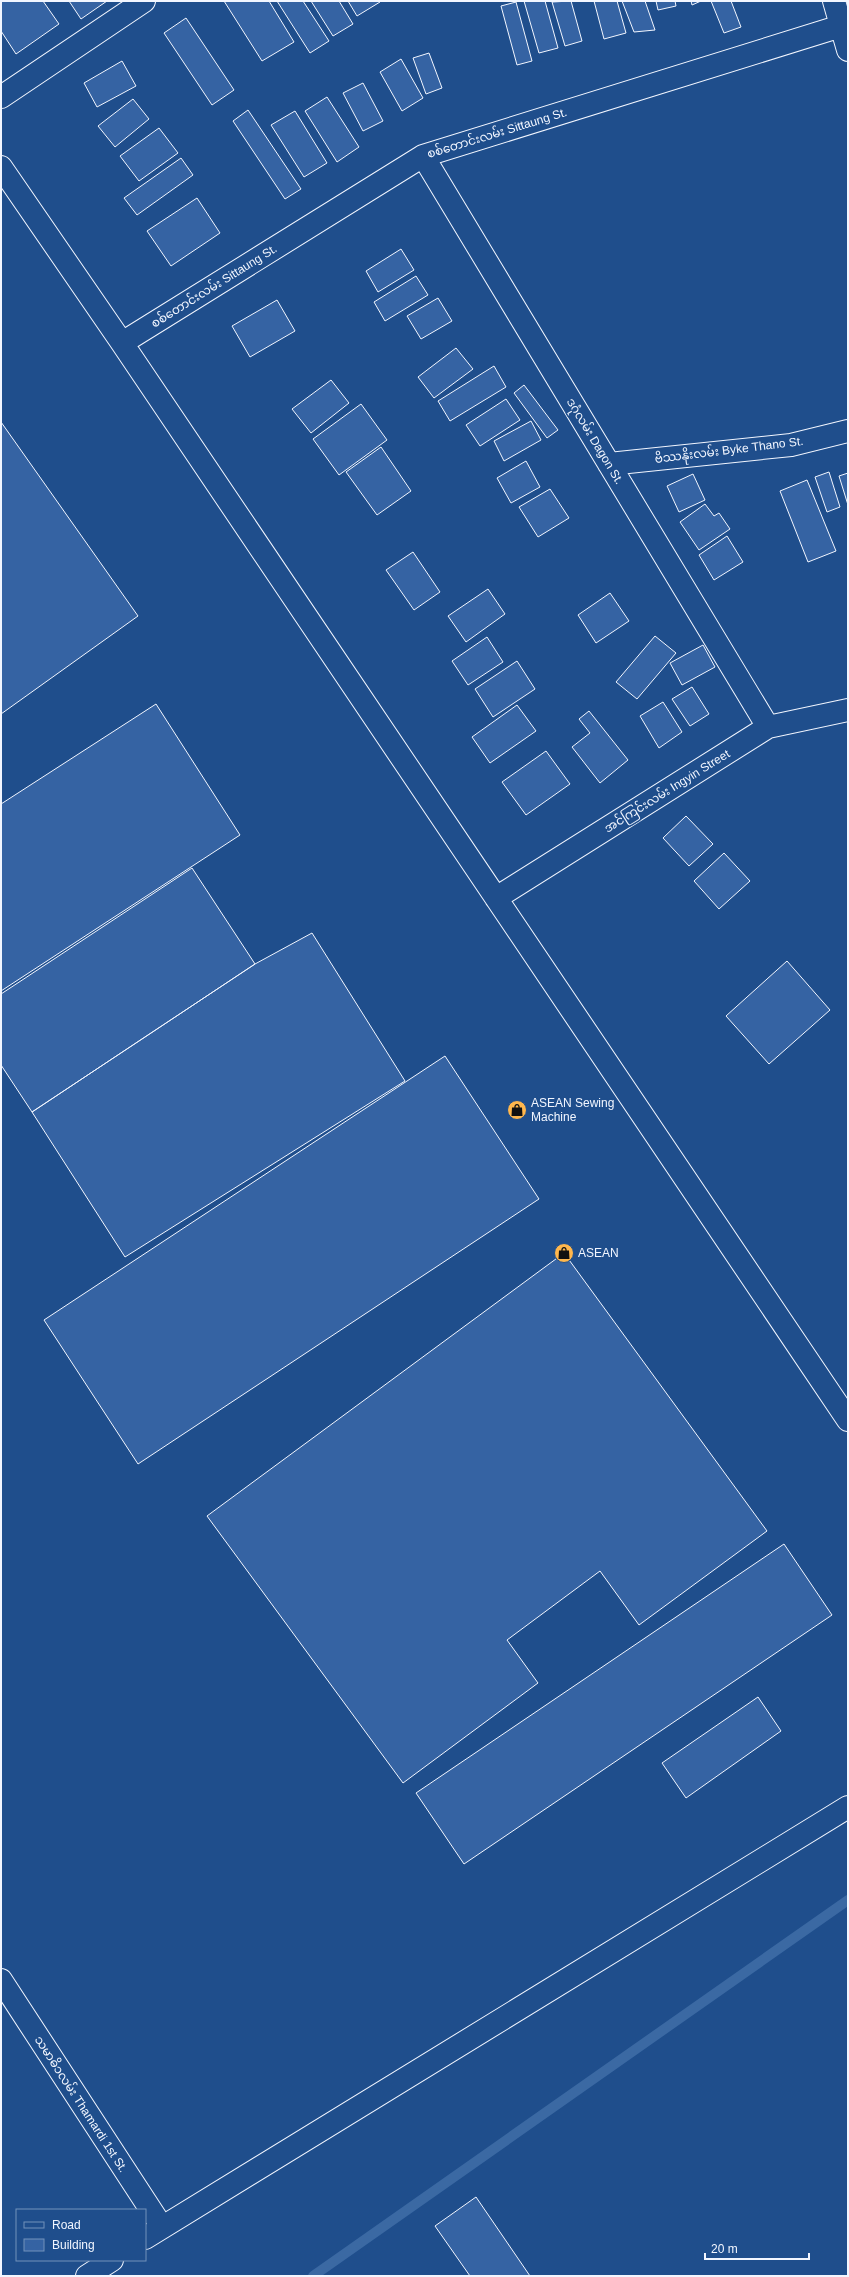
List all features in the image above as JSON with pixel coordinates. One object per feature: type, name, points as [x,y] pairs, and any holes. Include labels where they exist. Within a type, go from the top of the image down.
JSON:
[{"type":"street","points":[[1,97],[144,1]]},
{"type":"street","points":[[834,1],[848,50]]},
{"type":"street","name":"စစ်တောင်းလမ်း Sittaung St.","points":[[122,343],[422,156],[841,26]]},
{"type":"street","name":"ဒဂုံလမ်း Dagon St.","points":[[422,156],[768,726]]},
{"type":"street","points":[[1,167],[122,343],[848,1420]]},
{"type":"street","name":"ဗိဿနိုးလမ်း Byke Thano St.","points":[[609,464],[791,445],[848,431]]},
{"type":"street","name":"အင်ကြင်းလမ်း Ingyin Street","points":[[496,898],[768,726],[848,710]]},
{"type":"street","points":[[153,2233],[848,1807]]},
{"type":"street","name":"သမာဓိ၁လမ်း Thamardi 1st St.","points":[[1,1980],[139,2209]]},
{"type":"street","name":"သမာဓိ၁လမ်း Thamardi 1st St.","points":[[146,2221],[153,2233]]},
{"type":"street","points":[[87,2276],[110,2261]]},
{"type":"building","points":[[1,1],[43,1],[59,24],[16,54],[1,31]]},
{"type":"building","points":[[69,1],[107,1],[81,19]]},
{"type":"building","points":[[224,1],[269,1],[294,42],[262,61]]},
{"type":"building","points":[[277,1],[303,1],[329,41],[310,53]]},
{"type":"building","points":[[311,1],[339,1],[353,24],[333,36]]},
{"type":"building","points":[[348,1],[380,1],[380,2],[357,16]]},
{"type":"building","points":[[524,1],[545,1],[558,48],[539,53]]},
{"type":"building","points":[[571,1],[582,41],[565,46],[552,2]]},
{"type":"building","points":[[594,1],[617,1],[626,33],[604,39]]},
{"type":"building","points":[[622,1],[645,1],[655,30],[634,32]]},
{"type":"building","points":[[656,1],[675,1],[676,6],[658,10]]},
{"type":"building","points":[[691,1],[701,1],[692,5]]},
{"type":"building","points":[[711,1],[731,1],[741,27],[724,33]]},
{"type":"building","points":[[516,2],[532,61],[517,65],[501,6]]},
{"type":"building","points":[[186,18],[234,90],[212,105],[164,33]]},
{"type":"building","points":[[429,53],[442,88],[426,94],[413,58]]},
{"type":"building","points":[[401,59],[423,98],[402,111],[380,72]]},
{"type":"building","points":[[122,61],[136,86],[97,107],[84,83]]},
{"type":"building","points":[[363,83],[383,121],[363,131],[343,93]]},
{"type":"building","points":[[327,97],[359,147],[337,162],[305,111]]},
{"type":"building","points":[[133,99],[149,119],[115,147],[98,126]]},
{"type":"building","points":[[248,110],[301,189],[285,199],[233,121]]},
{"type":"building","points":[[295,111],[327,163],[304,177],[271,125]]},
{"type":"building","points":[[159,128],[178,153],[139,181],[120,156]]},
{"type":"building","points":[[181,158],[193,175],[137,215],[124,198]]},
{"type":"building","points":[[197,198],[220,233],[171,266],[147,231]]},
{"type":"building","points":[[401,249],[414,270],[378,292],[366,271]]},
{"type":"building","points":[[416,276],[428,295],[385,321],[374,302]]},
{"type":"building","points":[[438,298],[452,321],[421,339],[407,316]]},
{"type":"building","points":[[277,300],[295,331],[250,357],[232,326]]},
{"type":"building","points":[[456,348],[473,369],[434,398],[418,377]]},
{"type":"building","points":[[494,366],[506,387],[450,421],[438,401]]},
{"type":"building","points":[[331,380],[349,403],[311,433],[292,409]]},
{"type":"building","points":[[524,385],[558,430],[547,438],[514,393]]},
{"type":"building","points":[[506,399],[520,420],[480,446],[466,425]]},
{"type":"building","points":[[361,404],[387,440],[339,475],[313,439]]},
{"type":"building","points":[[531,421],[541,440],[504,461],[494,441]]},
{"type":"building","points":[[1,422],[138,616],[1,714]]},
{"type":"building","points":[[381,447],[411,491],[377,515],[346,472]]},
{"type":"building","points":[[526,461],[540,487],[511,503],[497,478]]},
{"type":"building","points":[[829,472],[840,507],[827,512],[815,477]]},
{"type":"building","points":[[848,473],[848,505],[839,476]]},
{"type":"building","points":[[693,474],[705,500],[679,512],[667,486]]},
{"type":"building","points":[[807,480],[836,551],[808,562],[780,491]]},
{"type":"building","points":[[550,489],[569,518],[538,537],[519,507]]},
{"type":"building","points":[[705,504],[714,516],[719,513],[730,529],[699,550],[680,522]]},
{"type":"building","points":[[727,536],[743,562],[714,580],[699,555]]},
{"type":"building","points":[[413,552],[440,592],[414,610],[386,570]]},
{"type":"building","points":[[488,589],[505,614],[466,642],[448,616]]},
{"type":"building","points":[[610,593],[629,621],[596,643],[578,615]]},
{"type":"building","points":[[655,636],[676,653],[637,699],[616,682]]},
{"type":"building","points":[[487,637],[503,662],[468,685],[452,661]]},
{"type":"building","points":[[703,645],[715,667],[682,685],[670,663]]},
{"type":"building","points":[[517,661],[535,689],[493,717],[475,689]]},
{"type":"building","points":[[692,687],[709,714],[690,726],[672,699]]},
{"type":"building","points":[[663,702],[682,732],[659,748],[640,716]]},
{"type":"building","points":[[156,704],[240,835],[1,991],[1,804]]},
{"type":"building","points":[[517,705],[536,731],[490,763],[472,737]]},
{"type":"building","points":[[589,711],[628,760],[600,783],[572,747],[590,733],[579,719]]},
{"type":"building","points":[[546,751],[570,784],[526,815],[502,782]]},
{"type":"building","points":[[686,816],[713,844],[689,866],[663,838]]},
{"type":"building","points":[[724,853],[750,881],[719,909],[694,881]]},
{"type":"building","points":[[192,868],[255,964],[32,1112],[1,1065],[1,994]]},
{"type":"building","points":[[312,933],[405,1081],[125,1257],[32,1112],[255,964]]},
{"type":"building","points":[[787,961],[830,1010],[769,1064],[726,1016]]},
{"type":"building","points":[[445,1056],[539,1199],[138,1464],[44,1320]]},
{"type":"building","points":[[564,1253],[767,1531],[639,1625],[600,1571],[507,1640],[538,1683],[403,1783],[207,1516]]},
{"type":"building","points":[[784,1544],[832,1615],[464,1864],[416,1793]]},
{"type":"building","points":[[758,1697],[781,1731],[686,1798],[662,1763]]},
{"type":"building","points":[[476,2197],[530,2276],[470,2276],[435,2226]]},
{"type":"waterway","points":[[313,2276],[848,1900]]},
{"type":"place","name":"ASEAN Sewing Machine","points":[[517,1110]]},
{"type":"place","name":"ASEAN","points":[[564,1253]]}]
